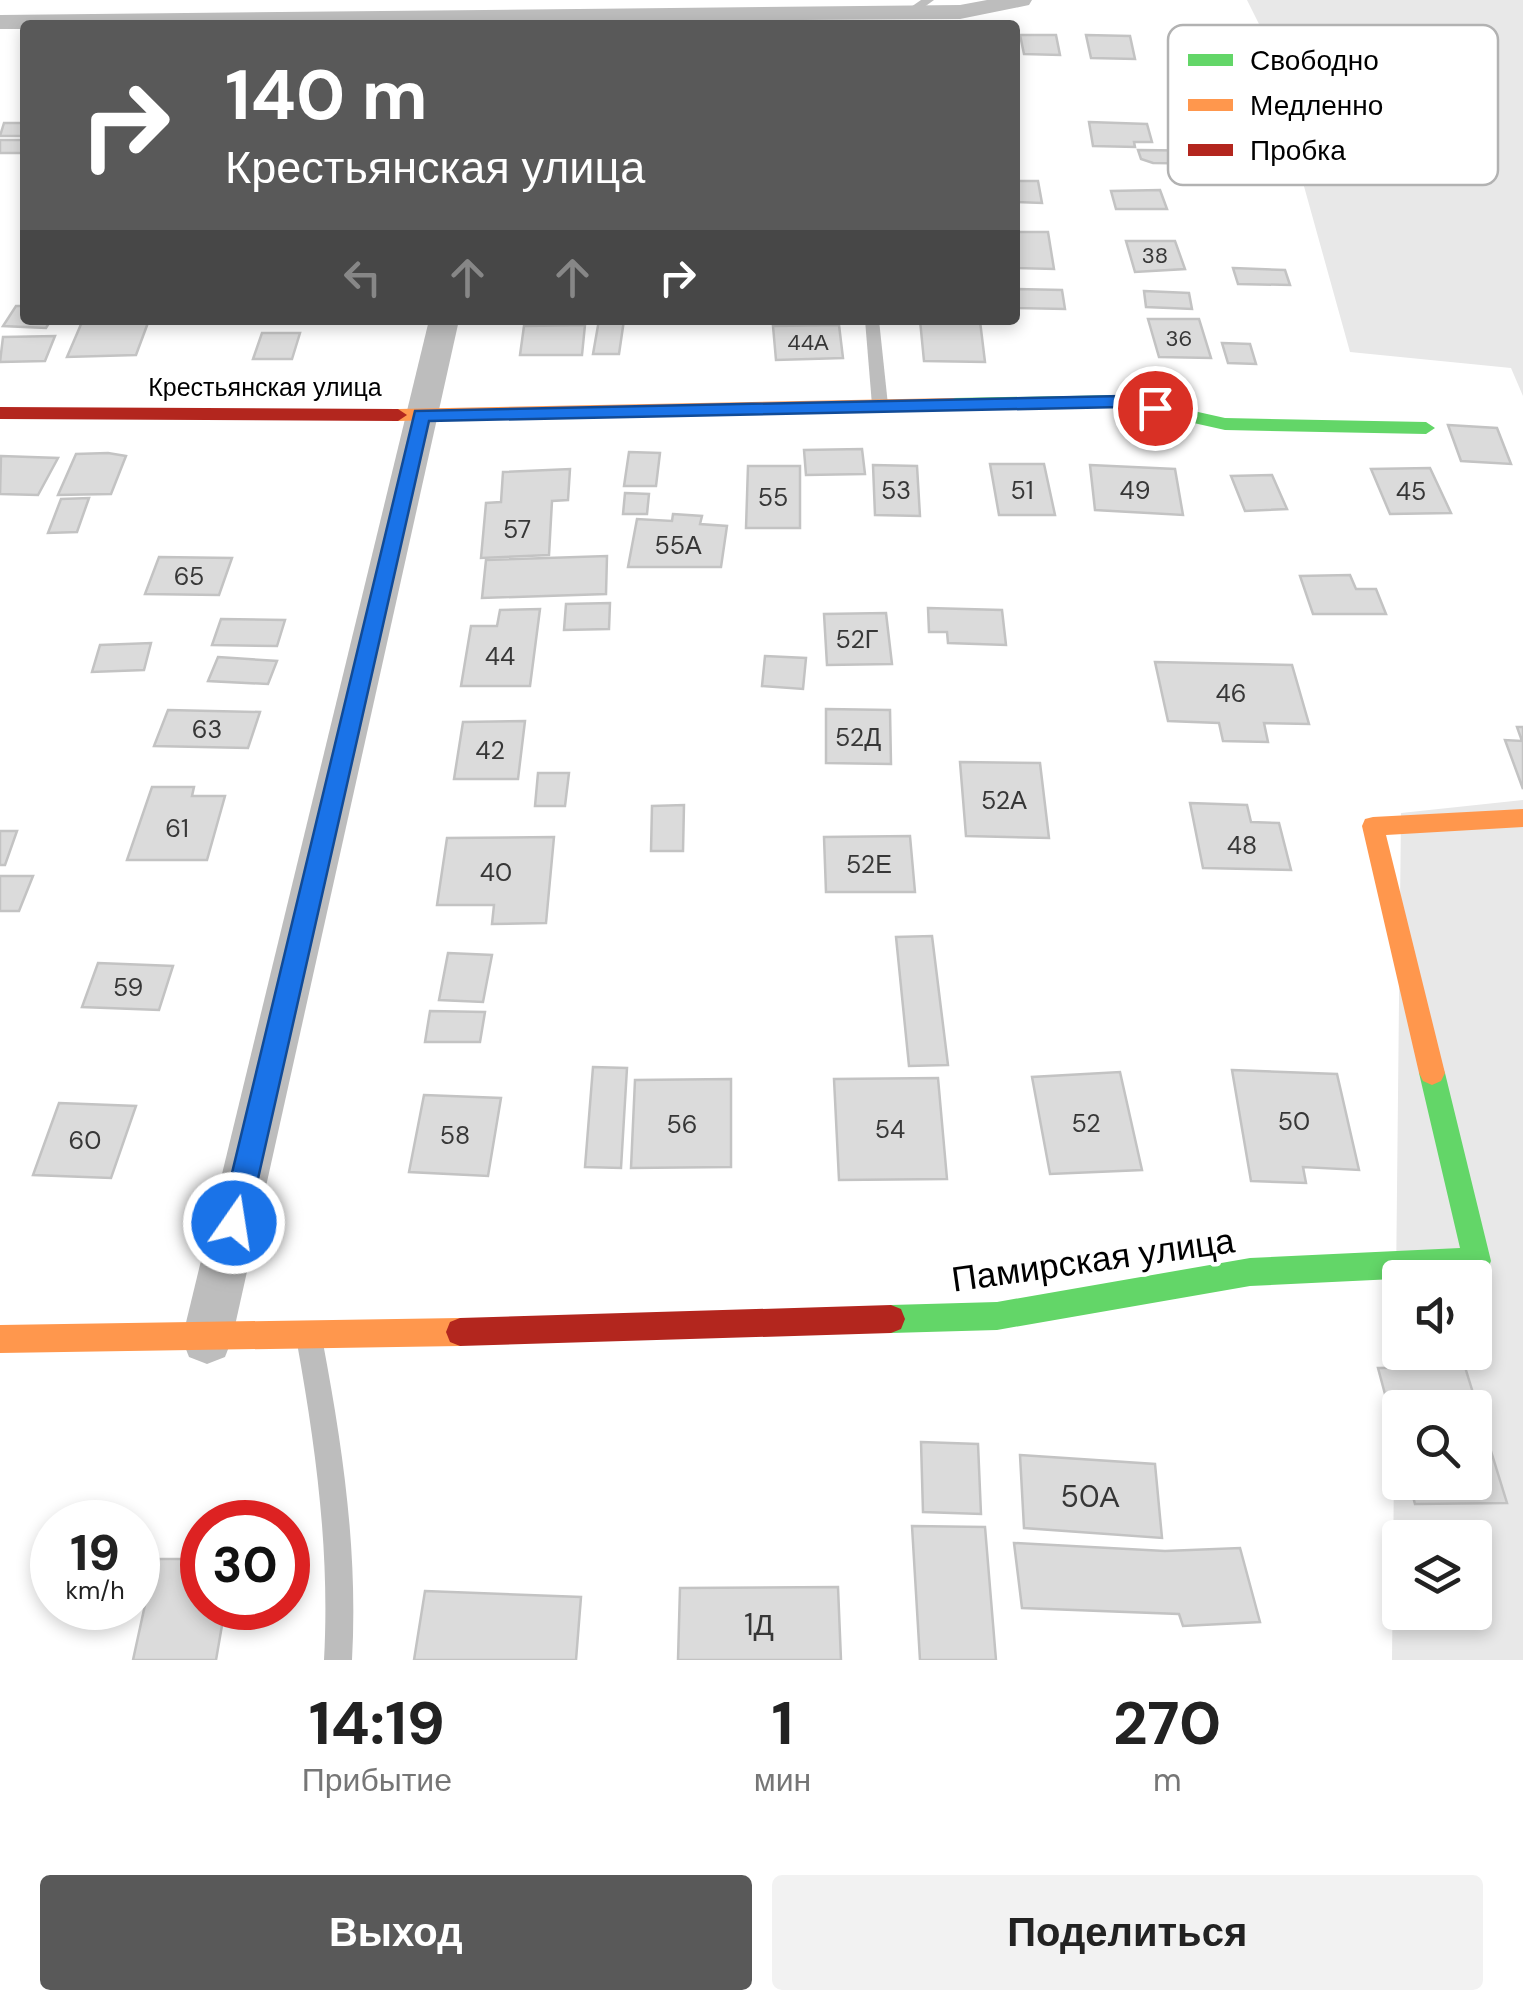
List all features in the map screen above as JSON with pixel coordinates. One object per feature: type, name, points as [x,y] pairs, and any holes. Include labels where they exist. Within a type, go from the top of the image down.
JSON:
[{"type":"street","points":[[240,20],[920,5],[975,10],[1022,0]]},
{"type":"street","points":[[207,1338],[443,325]]},
{"type":"street","name":"Крестьянская улица","points":[[0,412],[422,415],[1122,402],[1225,424],[1426,428]]},
{"type":"street","name":"Памирская улица","points":[[0,1339],[308,1336],[997,1316],[1250,1272],[1477,1261],[1373,826],[1523,818]]},
{"type":"lane","points":[[872,325],[880,405]]},
{"type":"lane","points":[[308,1336],[340,1525],[344,1593],[338,1660]]},
{"type":"shaded area","points":[[1247,0],[1523,0],[1523,396],[1511,368],[1350,352],[1304,185],[1498,185],[1498,25],[1259,24]]},
{"type":"shaded area","points":[[1523,800],[1523,1660],[1392,1660],[1392,1630],[1492,1630],[1492,1520],[1393,1520],[1394,1500],[1492,1500],[1492,1390],[1395,1390],[1395,1370],[1492,1370],[1492,1260],[1396,1260],[1401,813]]},
{"type":"building","points":[[1020,35],[1056,35],[1060,55],[1024,54]]},
{"type":"building","points":[[1086,35],[1130,36],[1135,59],[1091,58]]},
{"type":"building","points":[[1089,122],[1147,124],[1152,142],[1134,142],[1135,147],[1093,146]]},
{"type":"building","points":[[4,123],[20,123],[20,136],[0,136]]},
{"type":"building","points":[[0,140],[20,140],[20,153],[0,153]]},
{"type":"building","points":[[1138,150],[1168,150],[1168,163],[1141,159]]},
{"type":"building","points":[[1020,181],[1038,181],[1042,203],[1020,202]]},
{"type":"building","points":[[1160,190],[1167,209],[1116,209],[1111,191]]},
{"type":"building","points":[[1020,232],[1048,232],[1054,269],[1020,268]]},
{"type":"building","points":[[1126,241],[1175,241],[1185,269],[1135,272]]},
{"type":"building","points":[[1233,268],[1285,270],[1290,285],[1238,284]]},
{"type":"building","points":[[1020,289],[1062,290],[1065,309],[1020,308]]},
{"type":"building","points":[[1144,291],[1189,293],[1192,309],[1146,307]]},
{"type":"building","points":[[16,306],[20,306],[20,325],[48,325],[46,328],[3,326]]},
{"type":"building","points":[[1148,319],[1199,319],[1211,358],[1159,357]]},
{"type":"building","points":[[81,325],[147,325],[136,355],[67,357]]},
{"type":"building","points":[[585,325],[582,355],[520,355],[524,326]]},
{"type":"building","points":[[598,325],[623,325],[619,354],[593,354]]},
{"type":"building","points":[[839,325],[843,358],[776,360],[773,326]]},
{"type":"building","points":[[920,325],[980,325],[985,362],[924,361]]},
{"type":"building","points":[[262,333],[300,333],[292,359],[253,359]]},
{"type":"building","points":[[55,336],[45,361],[0,362],[3,337]]},
{"type":"building","points":[[1222,343],[1250,344],[1256,364],[1228,363]]},
{"type":"building","points":[[1448,425],[1497,428],[1511,464],[1461,461]]},
{"type":"building","points":[[862,449],[865,474],[806,475],[804,450]]},
{"type":"building","points":[[629,452],[660,453],[656,486],[624,486]]},
{"type":"building","points":[[76,454],[126,456],[111,494],[58,495]]},
{"type":"building","points":[[1,456],[58,458],[38,495],[0,494]]},
{"type":"building","points":[[990,464],[1044,464],[1055,515],[999,515]]},
{"type":"building","points":[[873,465],[917,466],[920,516],[875,515]]},
{"type":"building","points":[[1090,465],[1175,469],[1183,515],[1095,510]]},
{"type":"building","points":[[748,466],[800,466],[800,528],[746,528]]},
{"type":"building","points":[[1430,468],[1451,513],[1390,514],[1371,469]]},
{"type":"building","points":[[570,469],[568,500],[552,501],[549,555],[481,558],[486,503],[501,502],[503,472]]},
{"type":"building","points":[[1272,475],[1287,509],[1245,511],[1231,476]]},
{"type":"building","points":[[625,493],[649,494],[647,514],[623,514]]},
{"type":"building","points":[[89,498],[77,532],[48,533],[61,499]]},
{"type":"building","points":[[673,514],[702,516],[700,524],[727,526],[721,567],[628,567],[637,519],[672,521]]},
{"type":"building","points":[[607,556],[606,594],[482,598],[486,560]]},
{"type":"building","points":[[159,557],[232,558],[219,595],[145,594]]},
{"type":"building","points":[[1350,575],[1356,589],[1376,589],[1386,614],[1313,614],[1300,576]]},
{"type":"building","points":[[610,603],[609,629],[564,630],[566,604]]},
{"type":"building","points":[[928,608],[1002,610],[1006,645],[948,643],[947,632],[929,632]]},
{"type":"building","points":[[540,609],[530,686],[461,686],[471,626],[497,626],[500,610]]},
{"type":"building","points":[[886,613],[892,664],[827,665],[824,614]]},
{"type":"building","points":[[221,619],[285,620],[277,646],[212,645]]},
{"type":"building","points":[[151,643],[144,670],[92,672],[100,645]]},
{"type":"building","points":[[765,656],[806,658],[803,689],[762,686]]},
{"type":"building","points":[[218,657],[277,661],[268,684],[208,681]]},
{"type":"building","points":[[1155,662],[1292,665],[1309,724],[1264,723],[1268,742],[1223,741],[1219,723],[1168,721]]},
{"type":"building","points":[[826,709],[890,710],[891,764],[826,763]]},
{"type":"building","points":[[168,710],[260,712],[248,748],[154,746]]},
{"type":"building","points":[[525,721],[518,779],[454,779],[463,722]]},
{"type":"building","points":[[1517,727],[1523,727],[1523,789],[1505,740],[1522,741]]},
{"type":"building","points":[[960,762],[1040,763],[1049,838],[966,836]]},
{"type":"building","points":[[538,773],[569,773],[565,806],[535,806]]},
{"type":"building","points":[[152,787],[194,787],[192,796],[225,796],[207,860],[127,860]]},
{"type":"building","points":[[1190,803],[1247,805],[1251,822],[1279,823],[1291,870],[1203,868]]},
{"type":"building","points":[[684,805],[683,851],[651,851],[652,806]]},
{"type":"building","points":[[0,831],[17,831],[5,865],[0,865]]},
{"type":"building","points":[[910,836],[915,892],[826,892],[824,837]]},
{"type":"building","points":[[554,837],[546,923],[492,924],[494,905],[437,905],[447,838]]},
{"type":"building","points":[[0,876],[33,876],[19,911],[0,911]]},
{"type":"building","points":[[932,936],[948,1065],[909,1066],[896,937]]},
{"type":"building","points":[[448,953],[492,955],[483,1002],[439,1000]]},
{"type":"building","points":[[98,963],[173,966],[159,1010],[82,1007]]},
{"type":"building","points":[[430,1011],[485,1012],[480,1042],[425,1042]]},
{"type":"building","points":[[593,1067],[627,1068],[621,1168],[585,1167]]},
{"type":"building","points":[[1232,1070],[1337,1074],[1359,1170],[1303,1167],[1306,1183],[1251,1181]]},
{"type":"building","points":[[1120,1072],[1142,1170],[1050,1174],[1032,1077]]},
{"type":"building","points":[[938,1078],[947,1179],[839,1180],[834,1079]]},
{"type":"building","points":[[731,1079],[731,1167],[631,1168],[635,1080]]},
{"type":"building","points":[[424,1095],[501,1098],[488,1176],[409,1172]]},
{"type":"building","points":[[59,1103],[136,1106],[111,1178],[33,1175]]},
{"type":"building","points":[[1378,1368],[1466,1370],[1472,1390],[1384,1390]]},
{"type":"building","points":[[921,1442],[978,1444],[981,1514],[923,1512]]},
{"type":"building","points":[[1492,1454],[1507,1503],[1415,1504],[1414,1500],[1492,1500]]},
{"type":"building","points":[[1020,1455],[1155,1464],[1162,1538],[1024,1528]]},
{"type":"building","points":[[912,1526],[985,1527],[996,1660],[920,1660]]},
{"type":"building","points":[[1014,1543],[1165,1551],[1240,1548],[1260,1622],[1183,1626],[1179,1614],[1022,1608]]},
{"type":"building","points":[[160,1559],[180,1559],[180,1630],[221,1630],[216,1660],[133,1660],[140,1630],[160,1630]]},
{"type":"building","points":[[838,1587],[841,1660],[678,1660],[680,1588]]},
{"type":"building","points":[[425,1591],[581,1597],[576,1660],[414,1660]]},
{"type":"traffic: fast","points":[[953,404],[1122,401],[1225,424],[1426,428]]},
{"type":"traffic: fast","points":[[891,1319],[997,1316],[1250,1272],[1477,1261],[1432,1073]]},
{"type":"traffic: slow","points":[[398,415],[953,404]]},
{"type":"traffic: slow","points":[[1432,1073],[1373,826],[1523,818]]},
{"type":"traffic: slow","points":[[0,1339],[460,1332]]},
{"type":"traffic: jam","points":[[0,413],[398,415]]},
{"type":"traffic: jam","points":[[460,1332],[891,1319]]},
{"type":"route","points":[[234,1223],[422,415],[1122,402],[1155,408]]}]
